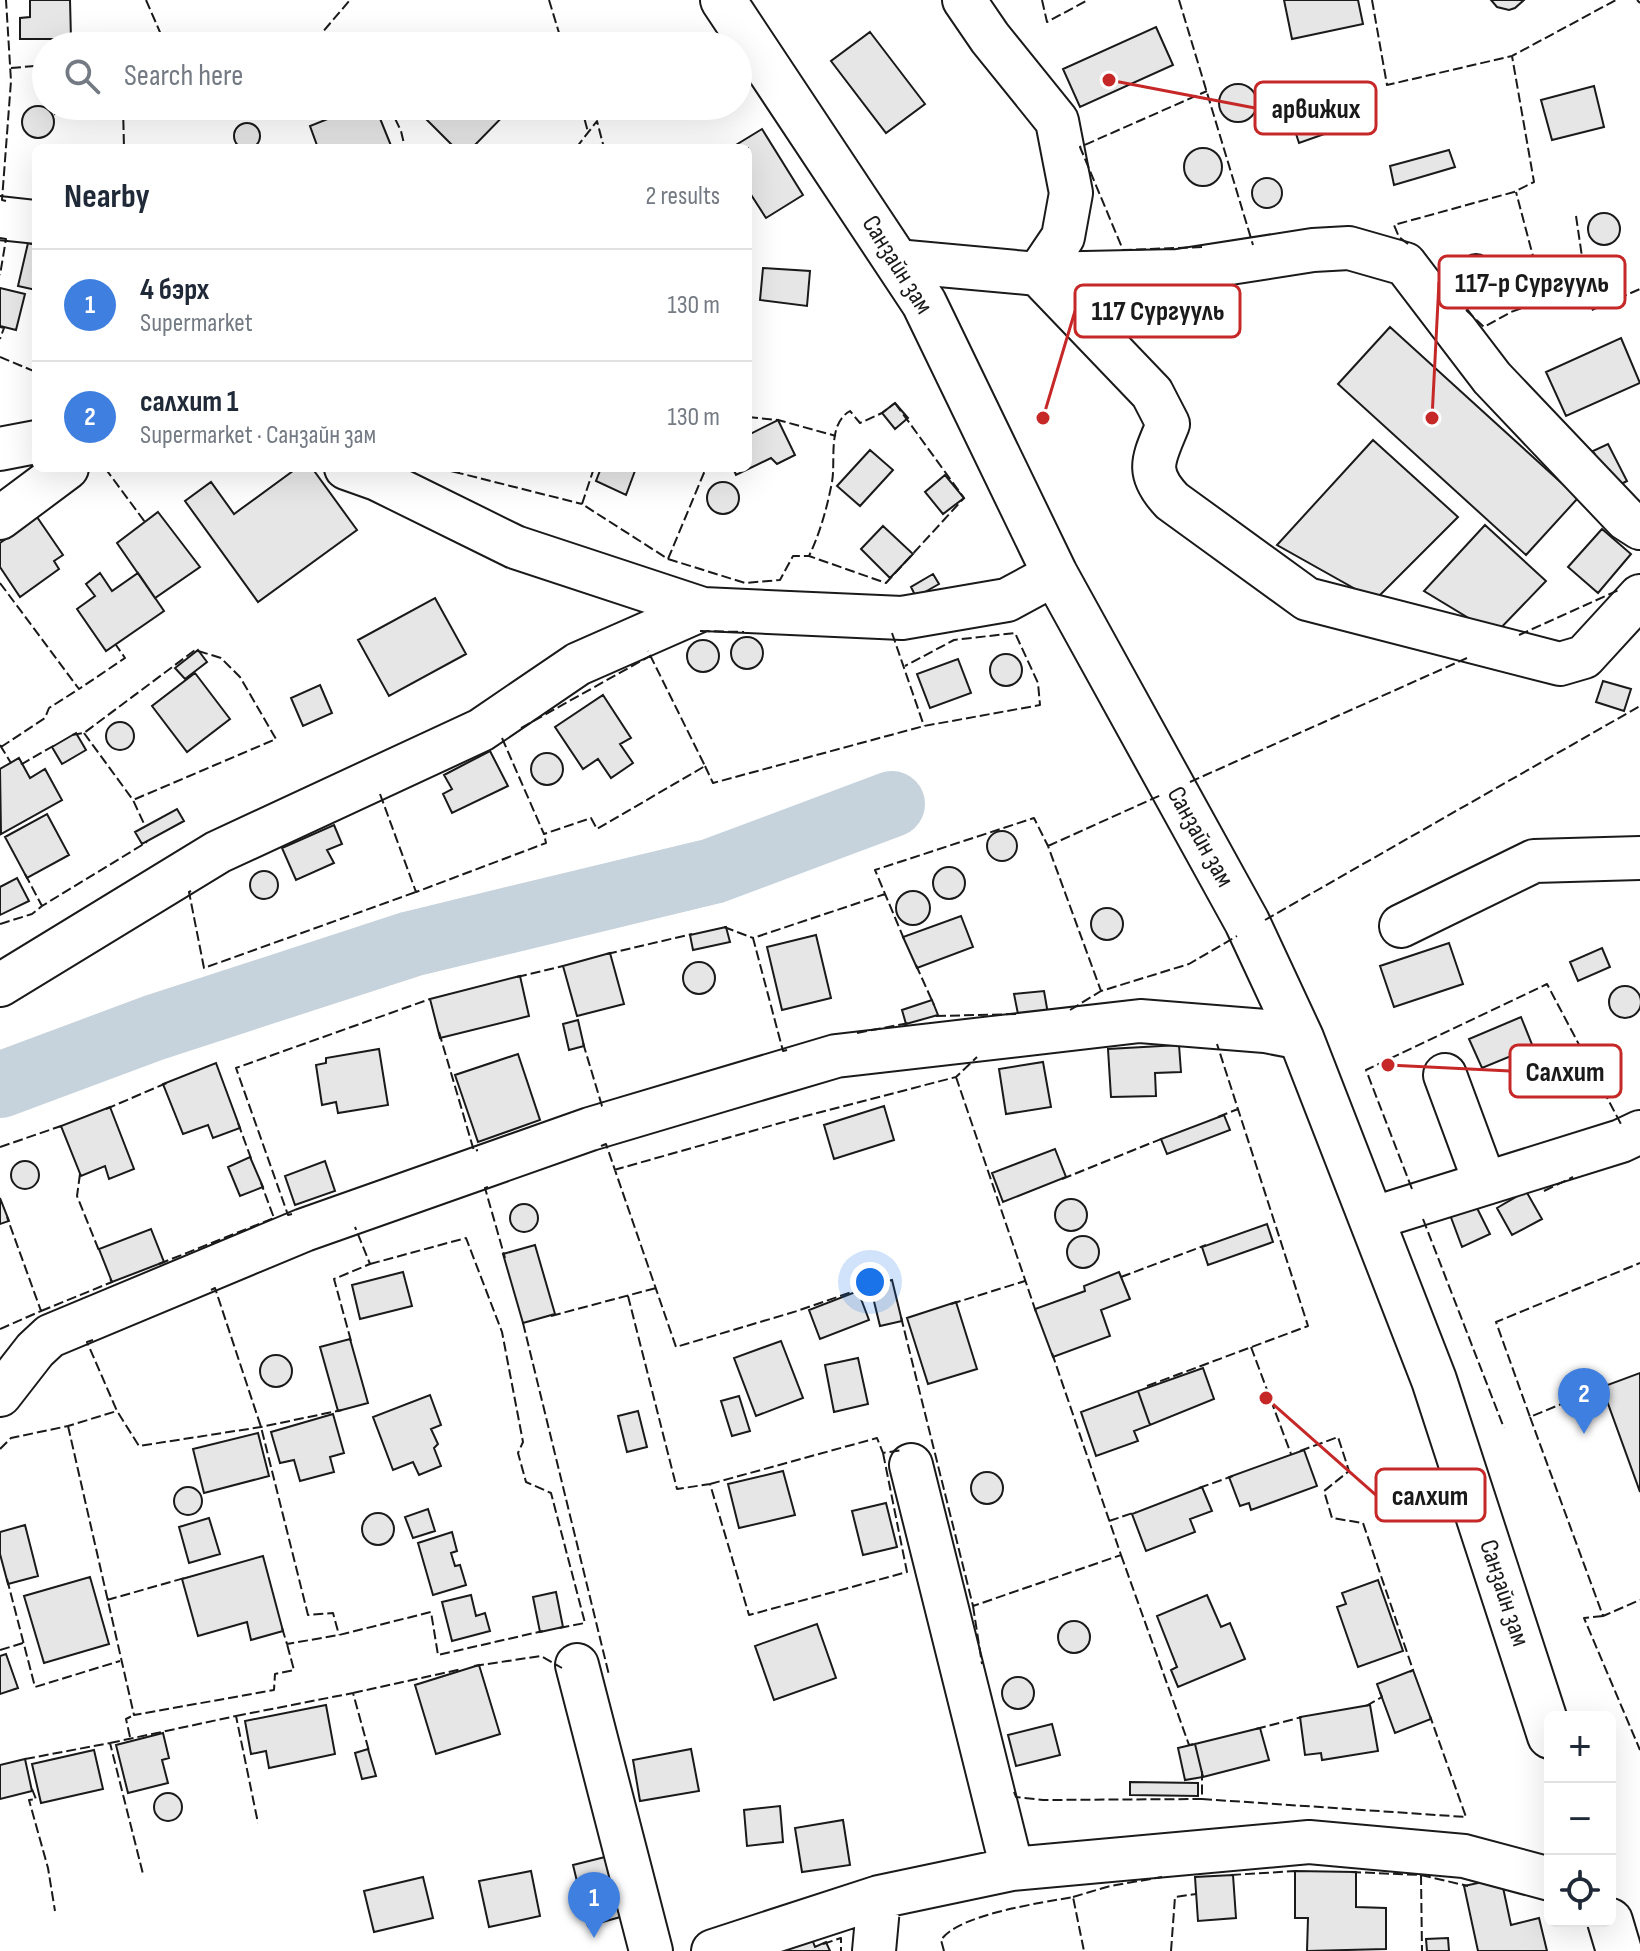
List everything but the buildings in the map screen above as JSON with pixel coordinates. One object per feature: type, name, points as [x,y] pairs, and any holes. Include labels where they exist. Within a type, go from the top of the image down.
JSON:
[{"type":"main road","name":"Санзайн зам","points":[[723,0],[744,32]]},
{"type":"main road","name":"Санзайн зам","points":[[752,44],[924,303],[1055,574],[1247,922],[1301,1038],[1434,1380],[1544,1718]]},
{"type":"main road","points":[[1612,1927],[1619,1951]]},
{"type":"street","points":[[964,0],[990,38],[1057,121],[1071,193],[1063,237],[1038,274]]},
{"type":"street","points":[[0,218],[32,222]]},
{"type":"street","points":[[896,261],[1038,274],[1178,271],[1313,250],[1349,248],[1405,264],[1492,378],[1626,519],[1640,528]]},
{"type":"street","points":[[1038,274],[1152,393],[1168,424],[1154,461],[1156,484],[1172,501],[1307,599],[1560,664],[1584,657],[1640,596]]},
{"type":"street","points":[[0,449],[32,443]]},
{"type":"street","points":[[0,518],[62,472]]},
{"type":"street","points":[[368,472],[515,547],[703,609],[902,618],[1007,600],[1055,574]]},
{"type":"street","points":[[0,985],[218,852],[481,730],[578,664],[703,609]]},
{"type":"street","points":[[1401,926],[1534,861],[1640,858]]},
{"type":"street","points":[[0,1395],[50,1336],[304,1230],[590,1129],[836,1056],[1140,1021],[1265,1031],[1301,1038]]},
{"type":"street","points":[[1445,1075],[1485,1183]]},
{"type":"street","points":[[1371,1219],[1621,1141],[1640,1132]]},
{"type":"street","points":[[911,1465],[1012,1869]]},
{"type":"street","points":[[577,1665],[651,1951]]},
{"type":"street","points":[[713,1951],[879,1897],[1012,1869],[1309,1842],[1464,1856],[1544,1877]]},
{"type":"street","points":[[874,1951],[879,1897]]},
{"type":"waterway","points":[[0,1085],[153,1028],[411,944],[713,871],[892,804]]},
{"type":"fence","points":[[6,0],[11,81],[2,200],[6,201]]},
{"type":"fence","points":[[146,0],[160,32]]},
{"type":"fence","points":[[323,32],[350,0]]},
{"type":"fence","points":[[549,0],[559,32]]},
{"type":"fence","points":[[1042,0],[1047,22],[1088,0]]},
{"type":"fence","points":[[1179,0],[1253,245]]},
{"type":"fence","points":[[1372,0],[1387,85],[1512,56],[1616,0]]},
{"type":"fence","points":[[1637,0],[1640,3]]},
{"type":"fence","points":[[1408,244],[1399,237],[1394,225],[1514,192],[1534,182],[1512,56]]},
{"type":"fence","points":[[11,68],[32,66]]},
{"type":"fence","points":[[1202,247],[1123,250],[1080,147],[1207,91]]},
{"type":"fence","points":[[123,120],[124,144]]},
{"type":"fence","points":[[396,120],[404,144]]},
{"type":"fence","points":[[585,120],[588,132]]},
{"type":"fence","points":[[579,144],[597,121],[603,144]]},
{"type":"fence","points":[[1466,310],[1484,327],[1511,312],[1539,302],[1543,294],[1516,192]]},
{"type":"fence","points":[[1576,216],[1590,311],[1640,289]]},
{"type":"fence","points":[[0,238],[6,239],[0,275]]},
{"type":"fence","points":[[0,327],[4,328],[0,339]]},
{"type":"fence","points":[[0,357],[32,370]]},
{"type":"fence","points":[[895,403],[964,498],[886,583],[809,556],[830,492],[838,424],[850,411],[860,423],[895,403]]},
{"type":"fence","points":[[752,417],[778,420],[836,436]]},
{"type":"fence","points":[[108,472],[145,522]]},
{"type":"fence","points":[[455,472],[459,473]]},
{"type":"fence","points":[[459,472],[582,504]]},
{"type":"fence","points":[[593,472],[582,504],[668,559],[745,583],[780,580],[793,556],[809,556]]},
{"type":"fence","points":[[668,559],[704,472]]},
{"type":"fence","points":[[0,583],[79,689],[125,658],[116,645]]},
{"type":"fence","points":[[1519,635],[1621,589]]},
{"type":"fence","points":[[700,631],[744,632]]},
{"type":"fence","points":[[892,633],[924,726]]},
{"type":"fence","points":[[705,766],[713,783],[924,726],[1040,705],[1038,683],[1015,633],[954,640],[905,666]]},
{"type":"fence","points":[[72,735],[84,733],[195,650],[221,658],[240,677],[276,739],[133,800]]},
{"type":"fence","points":[[502,738],[544,834],[591,818],[597,829],[705,766],[648,651]]},
{"type":"fence","points":[[521,728],[650,656]]},
{"type":"fence","points":[[1190,782],[1467,658]]},
{"type":"fence","points":[[1,747],[45,718],[49,708],[79,689]]},
{"type":"fence","points":[[1265,920],[1640,706]]},
{"type":"fence","points":[[84,733],[133,800],[145,826]]},
{"type":"fence","points":[[0,745],[11,763]]},
{"type":"fence","points":[[21,763],[55,745]]},
{"type":"fence","points":[[380,794],[416,892],[546,843],[544,834]]},
{"type":"fence","points":[[1048,846],[1161,795]]},
{"type":"fence","points":[[904,939],[875,870],[1034,818],[1048,846],[1101,991],[1189,964],[1237,936]]},
{"type":"fence","points":[[0,924],[32,914],[147,842]]},
{"type":"fence","points":[[25,874],[42,906]]},
{"type":"fence","points":[[191,891],[204,968],[416,892]]},
{"type":"fence","points":[[787,1050],[783,1051],[753,938],[885,894]]},
{"type":"fence","points":[[724,927],[753,938]]},
{"type":"fence","points":[[607,954],[692,934]]},
{"type":"fence","points":[[916,965],[934,1005]]},
{"type":"fence","points":[[517,977],[563,966]]},
{"type":"fence","points":[[1412,1189],[1366,1070],[1547,984],[1622,1126]]},
{"type":"fence","points":[[1070,1010],[1101,991]]},
{"type":"fence","points":[[292,1214],[288,1215],[236,1068],[430,999]]},
{"type":"fence","points":[[936,1016],[1019,1014]]},
{"type":"fence","points":[[857,1033],[909,1023]]},
{"type":"fence","points":[[439,1032],[474,1151],[478,1150]]},
{"type":"fence","points":[[583,1043],[604,1106]]},
{"type":"fence","points":[[1147,1386],[1308,1326],[1217,1044]]},
{"type":"fence","points":[[614,1170],[956,1077],[977,1057]]},
{"type":"fence","points":[[956,1077],[1036,1312]]},
{"type":"fence","points":[[106,1109],[169,1082]]},
{"type":"fence","points":[[1218,1117],[1238,1109]]},
{"type":"fence","points":[[238,1123],[252,1161]]},
{"type":"fence","points":[[0,1147],[61,1126],[62,1129]]},
{"type":"fence","points":[[1062,1179],[1166,1137]]},
{"type":"fence","points":[[601,1146],[606,1144],[676,1347],[875,1284]]},
{"type":"fence","points":[[80,1174],[77,1196],[100,1253]]},
{"type":"fence","points":[[1544,1191],[1573,1177]]},
{"type":"fence","points":[[159,1264],[274,1218],[261,1183]]},
{"type":"fence","points":[[488,1187],[485,1188],[505,1258]]},
{"type":"fence","points":[[0,1329],[41,1311],[7,1217]]},
{"type":"fence","points":[[1423,1219],[1504,1428]]},
{"type":"fence","points":[[351,1341],[334,1279],[370,1264],[355,1227]]},
{"type":"fence","points":[[370,1264],[466,1238],[502,1332],[523,1442],[518,1453],[526,1482],[551,1493],[585,1623],[559,1628]]},
{"type":"fence","points":[[1121,1277],[1206,1245]]},
{"type":"fence","points":[[1607,1385],[1530,1417],[1496,1322],[1640,1263]]},
{"type":"fence","points":[[41,1311],[112,1282],[110,1279]]},
{"type":"fence","points":[[951,1304],[1025,1281]]},
{"type":"fence","points":[[211,1290],[215,1288],[261,1427],[308,1615],[333,1613],[339,1635]]},
{"type":"fence","points":[[551,1316],[656,1288]]},
{"type":"fence","points":[[628,1296],[677,1489],[710,1484],[749,1615],[907,1572],[883,1453]]},
{"type":"fence","points":[[901,1317],[973,1606],[1121,1555],[1052,1353]]},
{"type":"fence","points":[[523,1323],[609,1675]]},
{"type":"fence","points":[[93,1340],[87,1342],[117,1411],[139,1446],[261,1427],[342,1410]]},
{"type":"fence","points":[[1251,1347],[1291,1454]]},
{"type":"fence","points":[[0,1449],[11,1438],[68,1426],[117,1411]]},
{"type":"fence","points":[[1530,1417],[1603,1616],[1640,1600]]},
{"type":"fence","points":[[68,1426],[134,1715],[274,1690],[275,1674],[294,1670],[287,1644]]},
{"type":"fence","points":[[1300,1451],[1338,1437],[1349,1471],[1324,1491],[1332,1518],[1363,1523],[1413,1670],[1410,1672]]},
{"type":"fence","points":[[710,1484],[877,1438],[883,1453],[902,1450]]},
{"type":"fence","points":[[1199,1488],[1233,1476]]},
{"type":"fence","points":[[1109,1521],[1136,1512]]},
{"type":"fence","points":[[1121,1555],[1189,1745],[1194,1744]]},
{"type":"fence","points":[[107,1600],[188,1577]]},
{"type":"fence","points":[[7,1579],[35,1687],[120,1661]]},
{"type":"fence","points":[[973,1606],[982,1664]]},
{"type":"fence","points":[[282,1628],[287,1644],[339,1635],[431,1612],[438,1655],[543,1631]]},
{"type":"fence","points":[[1603,1616],[1584,1618],[1640,1750]]},
{"type":"fence","points":[[0,1650],[23,1643]]},
{"type":"fence","points":[[474,1666],[541,1656],[562,1668]]},
{"type":"fence","points":[[353,1693],[462,1669]]},
{"type":"fence","points":[[1366,1706],[1382,1697],[1380,1692]]},
{"type":"fence","points":[[236,1716],[353,1693],[369,1751]]},
{"type":"fence","points":[[130,1737],[126,1719],[134,1715]]},
{"type":"fence","points":[[110,1743],[236,1716],[258,1823]]},
{"type":"fence","points":[[1202,1799],[1466,1817],[1430,1716]]},
{"type":"fence","points":[[1256,1729],[1302,1717]]},
{"type":"fence","points":[[25,1759],[110,1743],[143,1874]]},
{"type":"fence","points":[[1014,1792],[1016,1797],[1043,1800],[1202,1799],[1202,1771]]},
{"type":"fence","points":[[32,1789],[36,1799],[29,1800],[48,1868],[55,1911]]},
{"type":"fence","points":[[1231,1875],[1295,1871],[1295,1875]]},
{"type":"fence","points":[[1351,1872],[1421,1875],[1422,1951]]},
{"type":"fence","points":[[1421,1875],[1468,1886]]},
{"type":"fence","points":[[1073,1897],[1110,1886],[1162,1877]]},
{"type":"fence","points":[[1171,1951],[1175,1897],[1196,1894],[1196,1891]]},
{"type":"fence","points":[[944,1951],[941,1940],[965,1923],[1022,1906],[1073,1897],[1084,1951]]},
{"type":"fence","points":[[823,1944],[841,1938],[841,1951]]},
{"type":"place","name":"арвижих","points":[[1109,80]]},
{"type":"place","name":"117 Сургууль","points":[[1043,418]]},
{"type":"place","name":"117-р Сургууль","points":[[1432,418]]},
{"type":"place","name":"Салхит","points":[[1388,1065]]},
{"type":"place","name":"салхит","points":[[1266,1398]]},
{"type":"place","name":"салхит 1","points":[[1584,1434]]},
{"type":"place","name":"4 бэрх","points":[[594,1938]]}]
